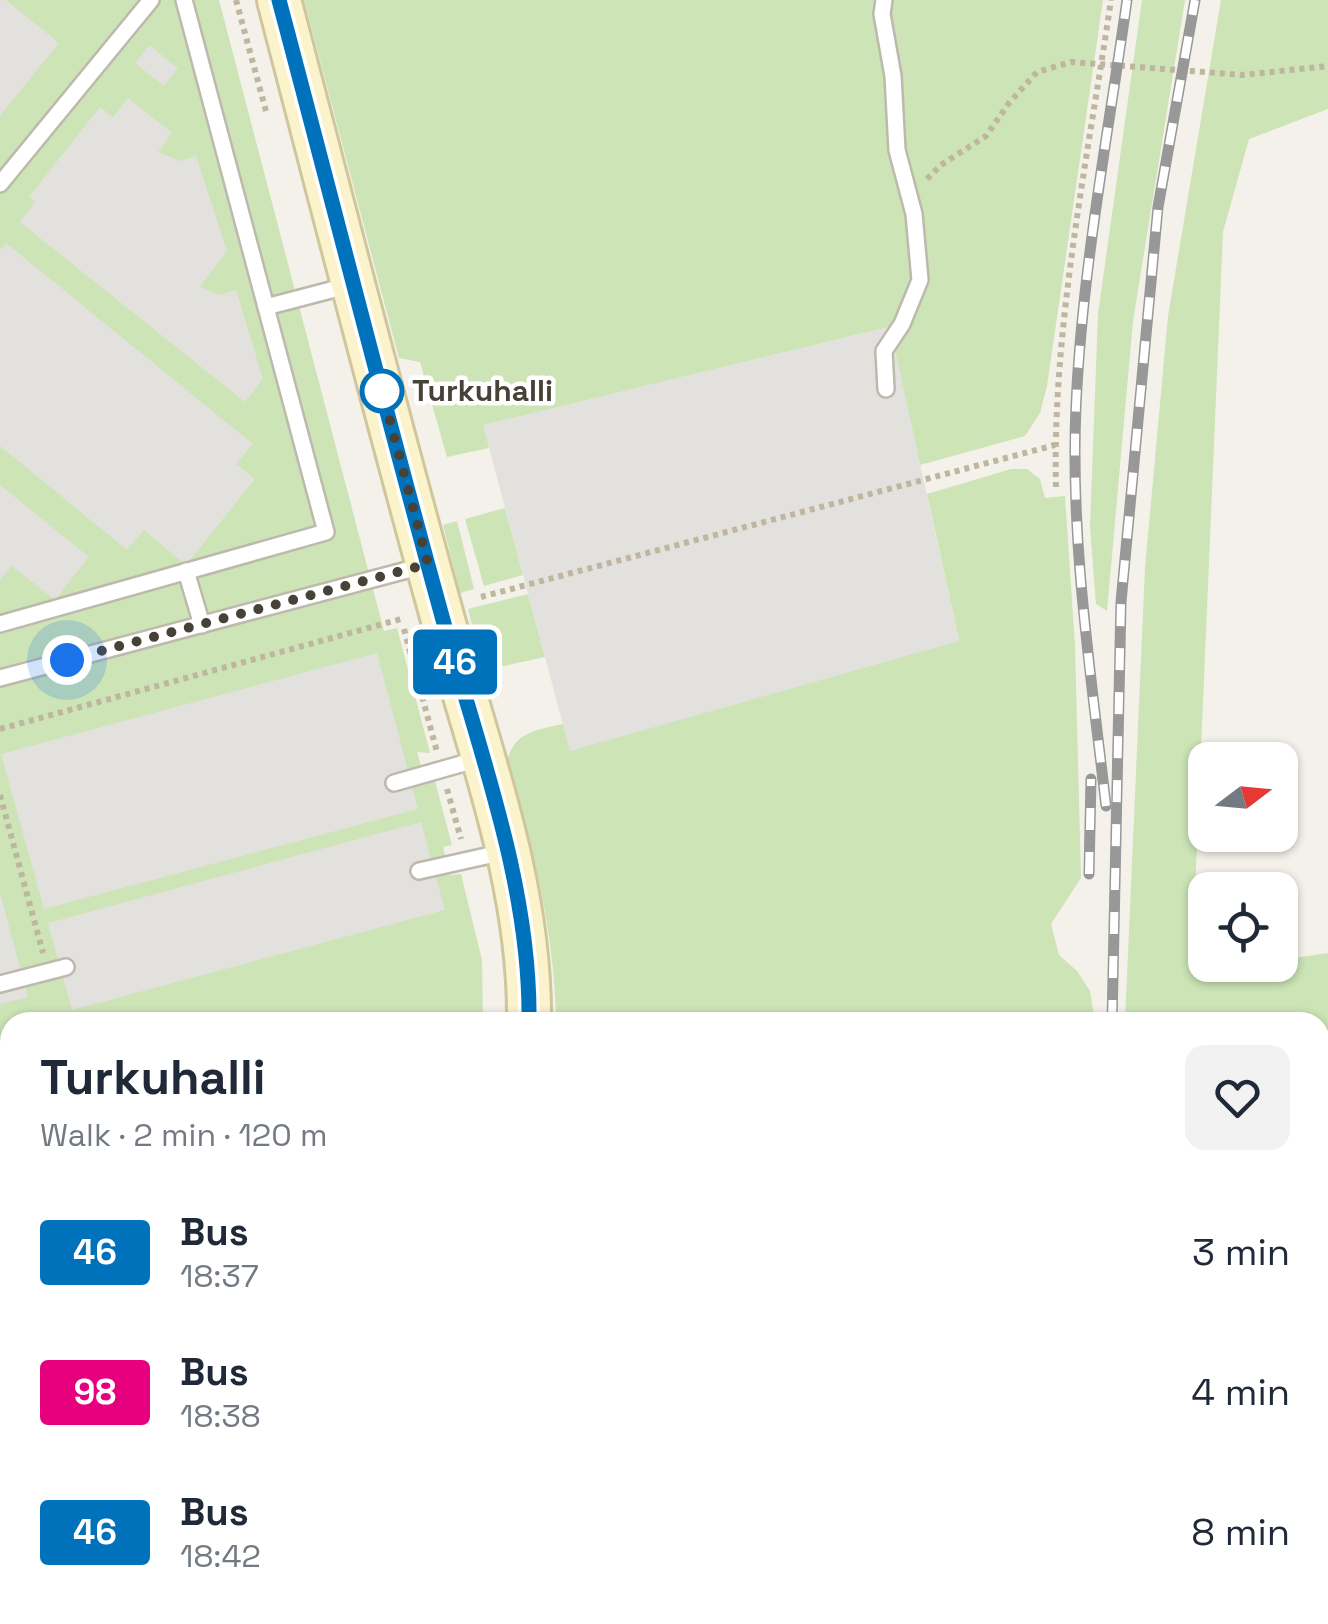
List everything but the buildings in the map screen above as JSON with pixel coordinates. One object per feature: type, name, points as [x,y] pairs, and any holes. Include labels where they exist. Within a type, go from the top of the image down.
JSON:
[{"type":"street","points":[[280,0],[428,564],[508,851],[524,938],[529,1012]]},
{"type":"lane","points":[[0,184],[152,0]]},
{"type":"lane","points":[[0,624],[326,532],[184,0]]},
{"type":"lane","points":[[884,0],[882,14],[893,76],[897,150],[914,214],[920,280],[902,324],[884,351],[886,388]]},
{"type":"lane","points":[[266,306],[354,284]]},
{"type":"lane","points":[[0,678],[428,564]]},
{"type":"lane","points":[[186,571],[202,625]]},
{"type":"lane","points":[[394,783],[482,758]]},
{"type":"lane","points":[[419,871],[508,851]]},
{"type":"lane","points":[[0,984],[66,967]]},
{"type":"path","points":[[1056,487],[1055,445],[1066,308],[1111,0]]},
{"type":"path","points":[[910,196],[941,165],[986,136],[1038,72],[1070,62],[1243,76],[1328,66]]},
{"type":"path","points":[[481,597],[1055,445]]},
{"type":"path","points":[[0,729],[402,620]]},
{"type":"path","points":[[0,795],[48,972]]},
{"type":"green space","points":[[0,0],[219,0],[384,631],[397,628],[430,753],[417,752],[426,783],[435,781],[452,845],[443,847],[450,875],[461,874],[482,960],[483,1012],[0,1012]]},
{"type":"green space","points":[[304,0],[1103,0],[1040,413],[1025,436],[920,465],[889,327],[484,425],[489,448],[447,457],[420,362],[399,358]]},
{"type":"green space","points":[[1142,0],[1185,0],[1133,321],[1107,611],[1096,604],[1090,527],[1098,314]]},
{"type":"green space","points":[[1221,0],[1328,0],[1328,109],[1249,139],[1223,232],[1201,742],[1188,742],[1188,852],[1197,852],[1196,872],[1188,872],[1188,982],[1298,982],[1298,957],[1328,953],[1328,1012],[1125,1012],[1145,568],[1168,316]]},
{"type":"green space","points":[[1011,469],[1027,469],[1040,479],[1045,498],[1065,496],[1075,646],[1081,878],[1051,924],[1059,955],[1077,971],[1090,991],[1093,1012],[556,1012],[547,922],[508,758],[516,742],[529,733],[563,724],[570,750],[959,640],[927,494]]},
{"type":"green space","points":[[505,508],[523,575],[484,586],[465,519]]},
{"type":"green space","points":[[457,521],[474,589],[460,593],[443,525]]},
{"type":"green space","points":[[528,594],[545,657],[493,665],[478,649],[468,609]]},
{"type":"shaded area","points":[[0,0],[6,0],[59,43],[0,116]]},
{"type":"shaded area","points":[[149,45],[178,68],[164,86],[135,63]]},
{"type":"shaded area","points":[[128,98],[172,133],[158,152],[181,161],[196,156],[227,251],[200,287],[219,295],[236,290],[263,379],[245,402],[20,222],[35,202],[29,197],[100,107],[113,117]]},
{"type":"shaded area","points":[[6,243],[253,444],[236,464],[255,479],[186,565],[144,530],[127,550],[0,446],[0,250]]},
{"type":"shaded area","points":[[890,327],[959,641],[570,751],[483,425]]},
{"type":"shaded area","points":[[0,485],[89,557],[55,600],[12,566],[0,580]]},
{"type":"shaded area","points":[[377,653],[418,809],[44,909],[1,754]]},
{"type":"shaded area","points":[[421,822],[445,910],[72,1010],[48,923]]},
{"type":"shaded area","points":[[0,893],[28,997],[0,1004]]},
{"type":"railway","points":[[1106,806],[1079,557],[1076,406],[1090,253],[1127,0]]},
{"type":"railway","points":[[1112,1012],[1121,602],[1158,207],[1195,0]]},
{"type":"railway","points":[[1089,874],[1091,779]]},
{"type":"bus line","name":"46","points":[[279,0],[508,851],[524,938],[529,1012]]},
{"type":"place","name":"Turkuhalli","points":[[382,391]]},
{"type":"route","points":[[67,660],[428,564],[382,391]]}]
